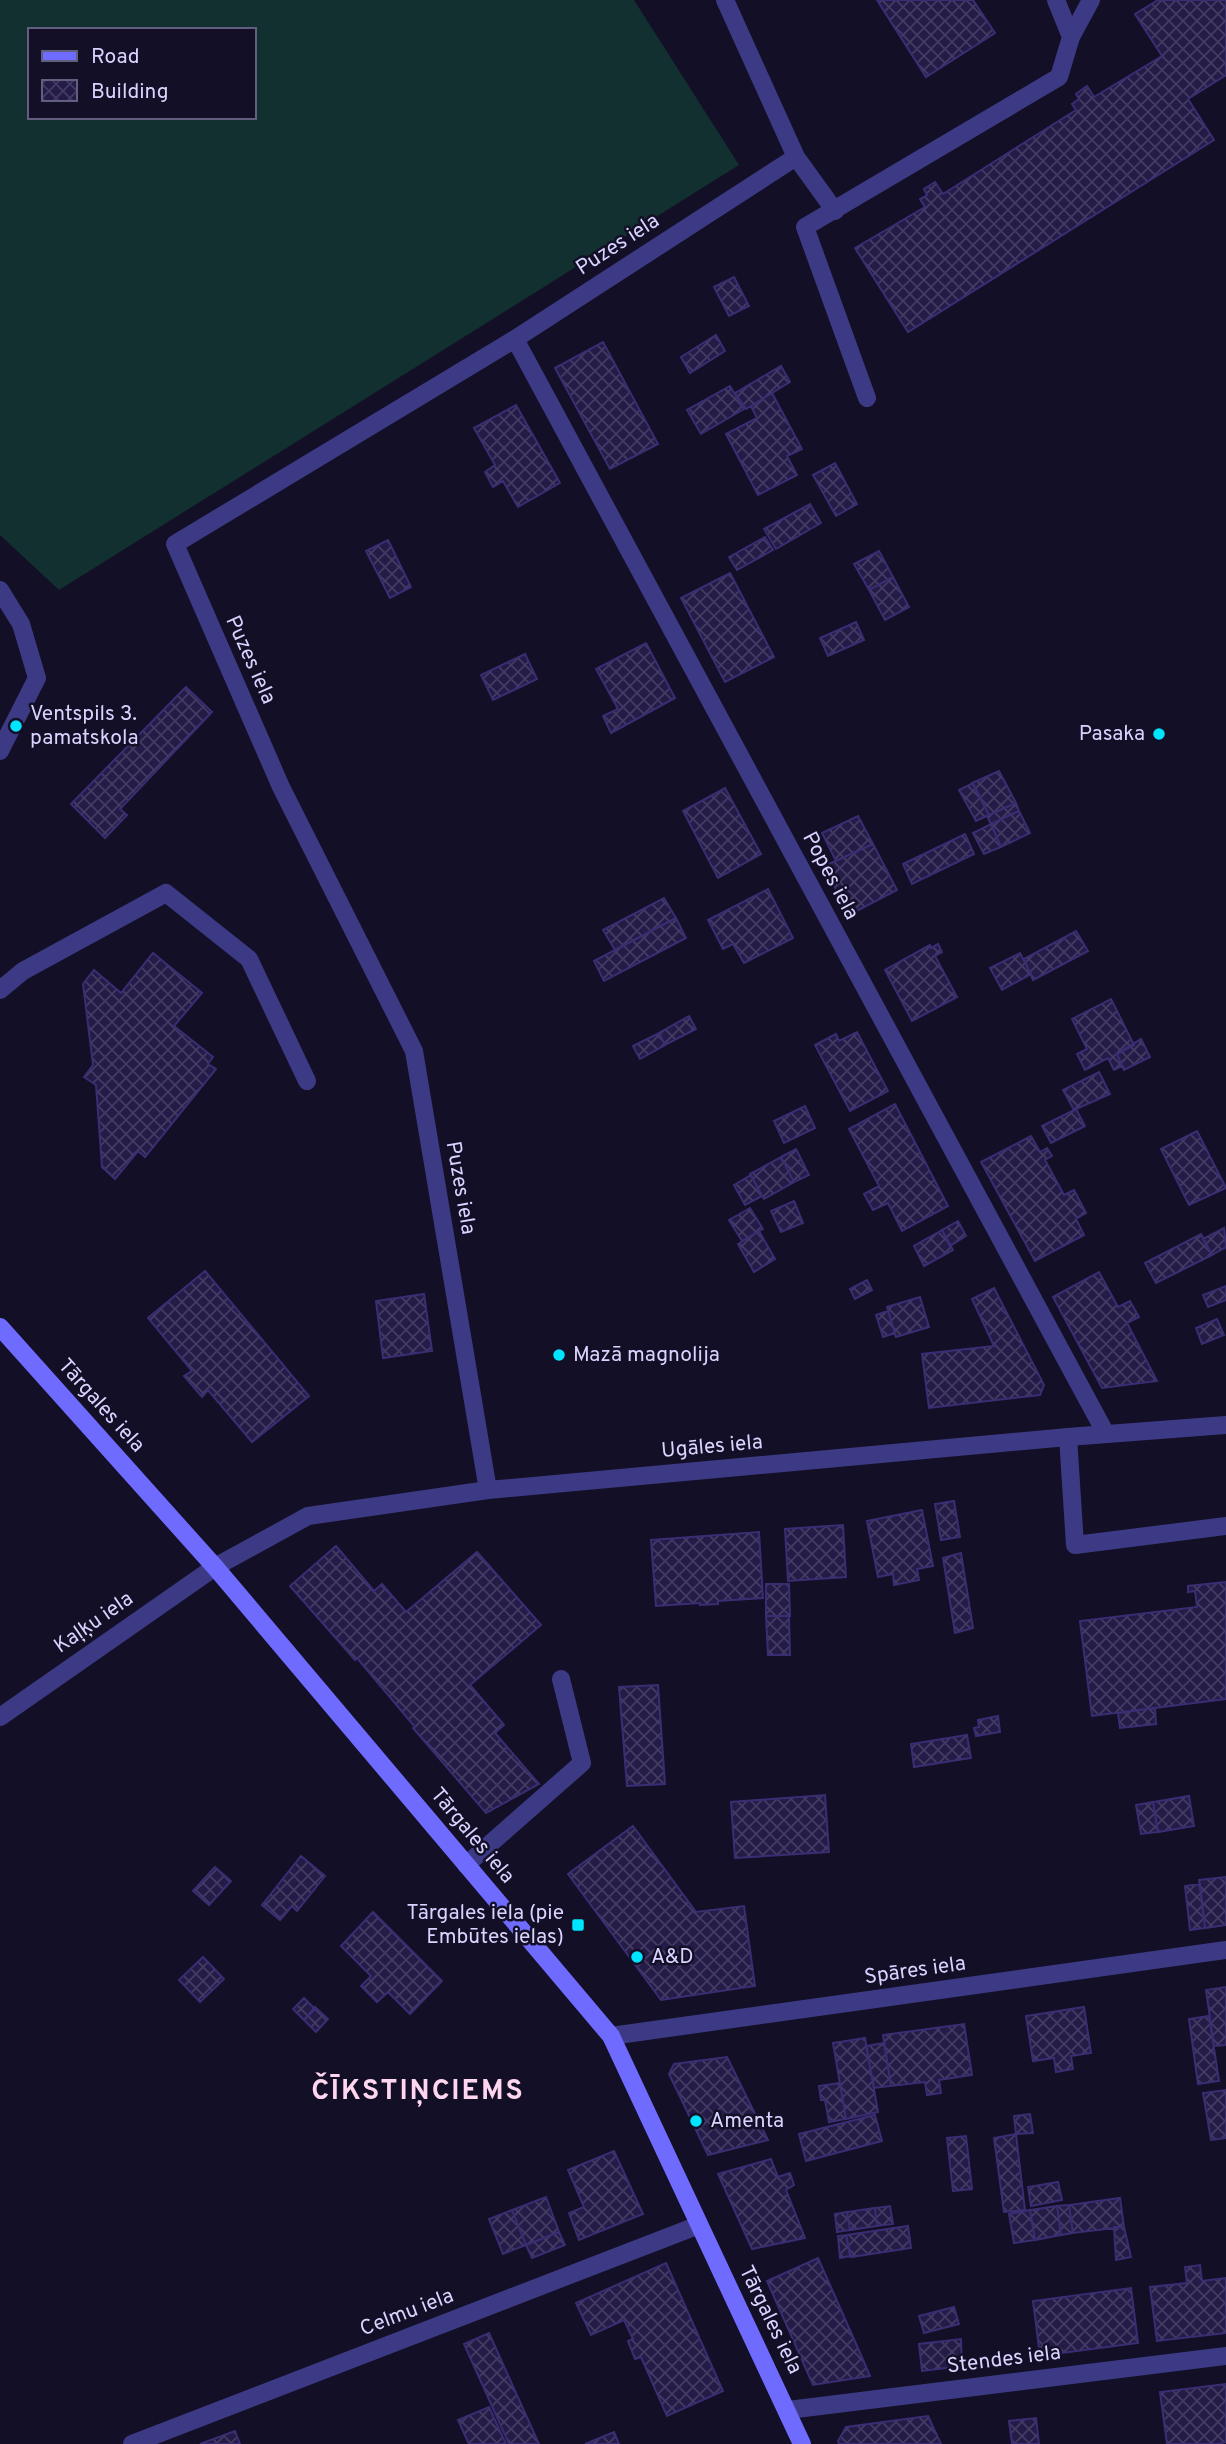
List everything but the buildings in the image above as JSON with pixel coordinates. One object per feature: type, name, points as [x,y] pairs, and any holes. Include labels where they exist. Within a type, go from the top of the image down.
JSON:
[{"type":"street","points":[[725,0],[796,157],[835,211]]},
{"type":"street","points":[[1056,0],[1071,37]]},
{"type":"street","points":[[867,398],[805,227],[1059,77],[1071,37],[1091,0]]},
{"type":"street","name":"Puzes iela","points":[[488,1490],[414,1051],[281,787],[174,544],[515,339],[796,157]]},
{"type":"street","name":"Popes iela","points":[[515,339],[1106,1434]]},
{"type":"street","points":[[0,590],[21,624],[37,678],[0,751]]},
{"type":"street","points":[[0,990],[23,971],[166,892],[249,959],[307,1081]]},
{"type":"street","name":"Tārgales iela","points":[[0,1327],[215,1567],[611,2036],[802,2444]]},
{"type":"street","name":"Ugāles iela","points":[[215,1567],[308,1516],[488,1490],[1226,1425]]},
{"type":"street","points":[[1068,1437],[1075,1545],[1226,1526]]},
{"type":"street","name":"Kaļķu iela","points":[[0,1717],[215,1567]]},
{"type":"street","points":[[466,1865],[582,1763],[561,1679]]},
{"type":"street","name":"Spāres iela","points":[[611,2036],[1226,1950]]},
{"type":"street","name":"Celmu iela","points":[[132,2444],[699,2225]]},
{"type":"street","name":"Stendes iela","points":[[788,2410],[1226,2356]]},
{"type":"green space","points":[[0,0],[634,0],[739,165],[59,590],[0,535]]},
{"type":"place","name":"Ventspils 3. pamatskola","points":[[16,726]]},
{"type":"place","name":"Pasaka","points":[[1159,734]]},
{"type":"place","name":"Mazā magnolija","points":[[559,1355]]},
{"type":"place","name":"Tārgales iela (pie Embūtes ielas)","points":[[578,1925]]},
{"type":"place","name":"A&D","points":[[637,1957]]},
{"type":"place","name":"Amenta","points":[[696,2121]]},
{"type":"district","name":"ČĪKSTIŅCIEMS","points":[[418,2092]]}]
